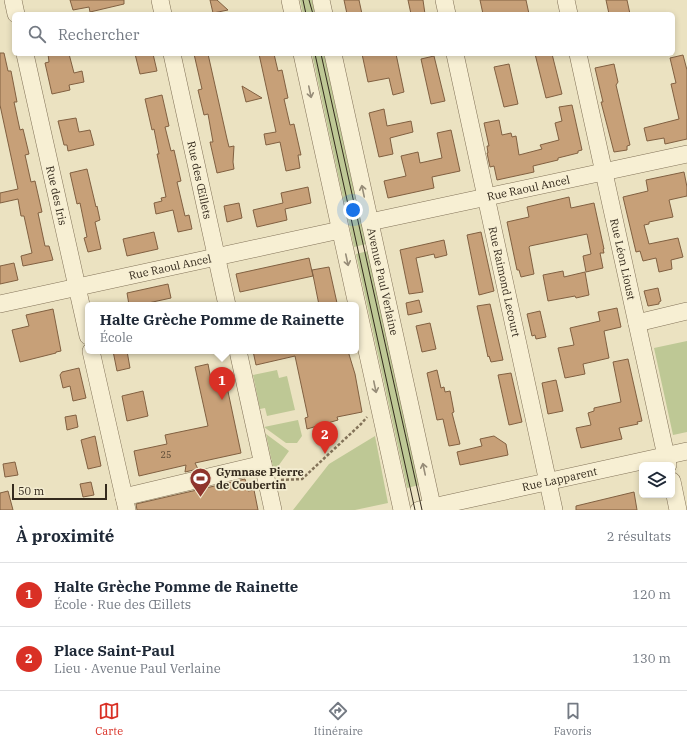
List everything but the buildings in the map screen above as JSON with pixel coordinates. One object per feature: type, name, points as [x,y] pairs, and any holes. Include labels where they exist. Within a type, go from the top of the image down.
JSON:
[{"type":"street","points":[[13,0],[16,12]]},
{"type":"street","points":[[160,0],[163,12]]},
{"type":"street","points":[[290,0],[293,12]]},
{"type":"street","points":[[321,0],[324,12]]},
{"type":"street","points":[[444,0],[447,12]]},
{"type":"street","points":[[566,0],[569,12]]},
{"type":"street","name":"Rue des Iris","points":[[25,56],[85,323]]},
{"type":"street","name":"Rue des Œillets","points":[[172,56],[226,302]]},
{"type":"street","points":[[302,56],[356,302]]},
{"type":"street","name":"Avenue Paul Verlaine","points":[[333,56],[370,222],[428,509]]},
{"type":"street","name":"Rue Raimond Lecourt","points":[[456,56],[554,510]]},
{"type":"street","name":"Rue Léon Lioust","points":[[578,56],[667,460]]},
{"type":"street","name":"Rue Raoul Ancel","points":[[370,222],[687,154]]},
{"type":"street","name":"Rue Raoul Ancel","points":[[0,304],[340,230]]},
{"type":"street","points":[[637,323],[687,311]]},
{"type":"street","points":[[359,316],[402,510]]},
{"type":"street","points":[[92,354],[125,504],[263,464]]},
{"type":"street","points":[[239,354],[273,510]]},
{"type":"street","name":"Rue Lapparent","points":[[428,509],[548,481],[667,460],[687,450]]},
{"type":"street","points":[[675,496],[678,510]]},
{"type":"path","points":[[267,481],[302,478],[361,424],[378,403]]},
{"type":"green space","points":[[300,0],[312,0],[315,12],[303,12]]},
{"type":"green space","points":[[312,56],[324,56],[356,199],[344,202]]},
{"type":"green space","points":[[358,207],[366,244],[354,247],[346,210]]},
{"type":"green space","points":[[368,251],[419,485],[407,488],[356,254]]},
{"type":"green space","points":[[687,341],[687,432],[673,435],[654,348]]},
{"type":"green space","points":[[277,370],[279,378],[287,376],[295,410],[267,416],[265,408],[260,409],[253,375]]},
{"type":"green space","points":[[298,420],[302,436],[297,443],[286,443],[264,427]]},
{"type":"green space","points":[[266,434],[289,451],[274,472]]},
{"type":"green space","points":[[375,436],[388,503],[355,510],[293,510],[329,464]]},
{"type":"tram line","points":[[303,0],[306,12]]},
{"type":"tram line","points":[[309,0],[312,12]]},
{"type":"tram line","points":[[315,56],[415,510]]},
{"type":"tram line","points":[[321,56],[422,510]]},
{"type":"place","name":"Halte Grèche Pomme de Rainette","points":[[222,400]]},
{"type":"place","name":"Place Saint-Paul","points":[[325,454]]},
{"type":"place","name":"Gymnase Pierre de Coubertin","points":[[200,498]]}]
